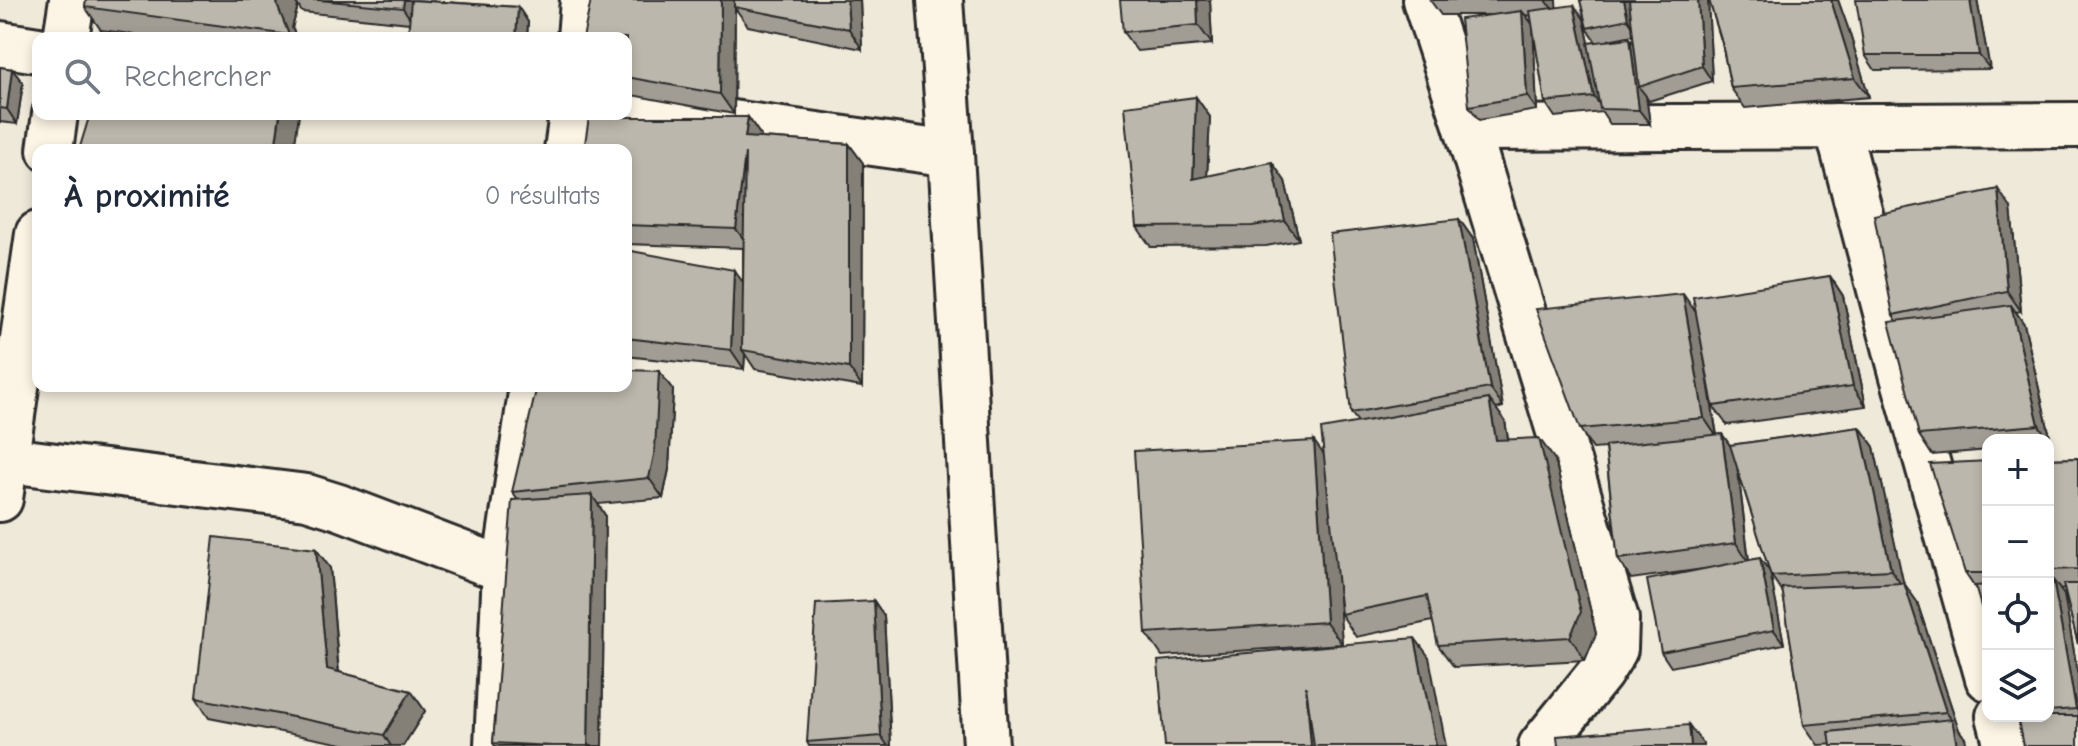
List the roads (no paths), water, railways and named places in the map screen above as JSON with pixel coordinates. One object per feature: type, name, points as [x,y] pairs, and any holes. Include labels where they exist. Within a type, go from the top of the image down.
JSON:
[{"type":"street","points":[[67,32],[72,0]]},
{"type":"street","points":[[580,32],[583,0]]},
{"type":"street","points":[[940,0],[986,746]]},
{"type":"street","points":[[1425,0],[1616,619],[1615,649],[1608,661],[1541,746]]},
{"type":"street","points":[[0,44],[32,49]]},
{"type":"street","points":[[632,109],[951,154]]},
{"type":"street","points":[[51,144],[54,120]]},
{"type":"street","points":[[568,144],[571,120]]},
{"type":"street","points":[[1467,128],[2078,125]]},
{"type":"street","points":[[1837,126],[1982,657]]},
{"type":"street","points":[[32,274],[2,472],[307,497],[505,570]]},
{"type":"street","points":[[497,746],[505,570],[531,392]]},
{"type":"street","points":[[2001,722],[2007,746]]}]
